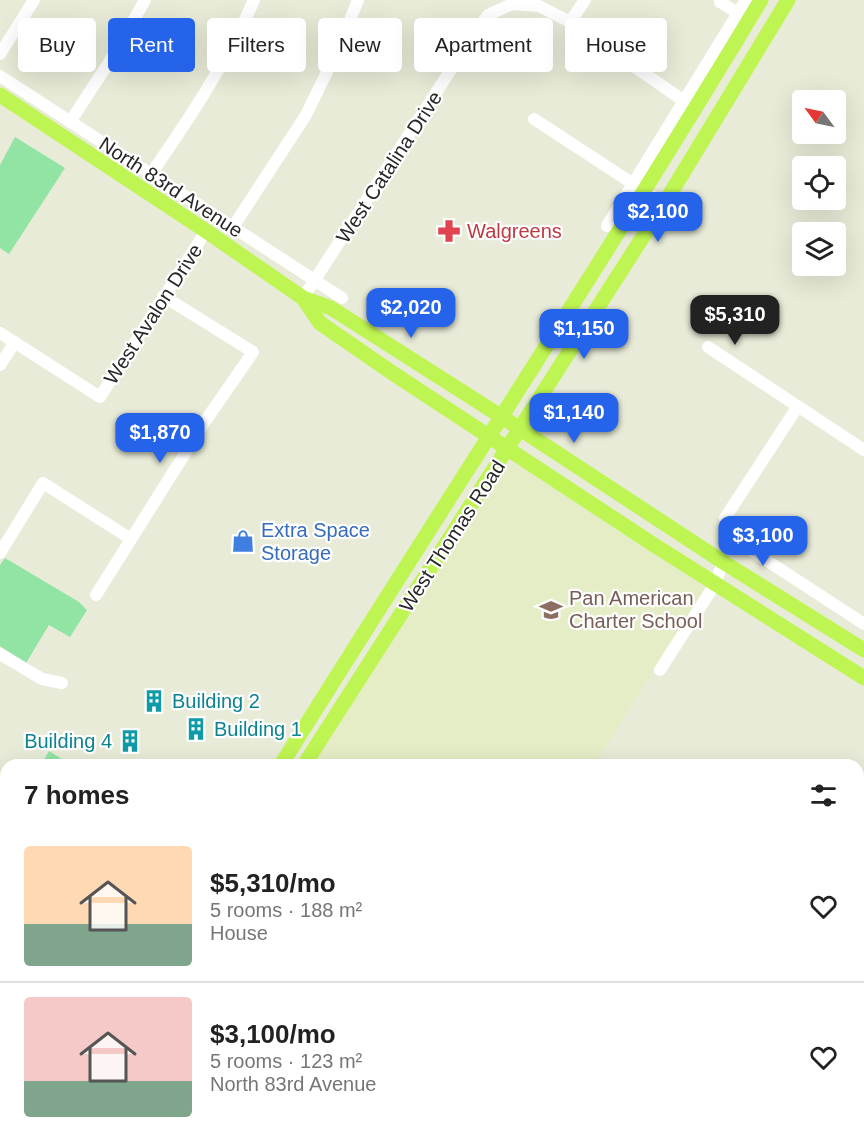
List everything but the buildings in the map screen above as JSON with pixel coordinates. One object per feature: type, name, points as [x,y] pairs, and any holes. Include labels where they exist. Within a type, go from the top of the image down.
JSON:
[{"type":"main road","name":"West Thomas Road","points":[[285,759],[490,437],[638,187],[761,0]]},
{"type":"main road","name":"West Thomas Road","points":[[308,759],[664,204],[788,0]]},
{"type":"main road","name":"North 83rd Avenue","points":[[0,95],[303,298],[331,308],[723,562],[864,650]]},
{"type":"main road","name":"North 83rd Avenue","points":[[303,298],[320,323],[508,449],[864,678]]},
{"type":"main road","points":[[369,624],[387,636]]},
{"type":"street","points":[[0,54],[34,0]]},
{"type":"street","points":[[70,122],[115,53],[145,0]]},
{"type":"street","points":[[151,174],[223,62],[254,0]]},
{"type":"street","points":[[233,227],[306,115],[340,45],[358,0]]},
{"type":"street","points":[[573,18],[585,0]]},
{"type":"street","name":"West Thomas Road","points":[[608,226],[638,187],[684,101],[746,0]]},
{"type":"street","name":"West Catalina Drive","points":[[303,298],[488,15],[511,2],[539,6],[565,19]]},
{"type":"street","points":[[720,2],[738,13]]},
{"type":"street","name":"West Catalina Drive","points":[[642,72],[684,101]]},
{"type":"street","name":"North 83rd Avenue","points":[[0,76],[342,298]]},
{"type":"street","points":[[534,119],[664,204]]},
{"type":"street","name":"West Avalon Drive","points":[[15,342],[100,397],[206,231]]},
{"type":"street","points":[[96,595],[206,420],[252,352],[163,296]]},
{"type":"street","points":[[0,333],[15,342],[0,365]]},
{"type":"street","points":[[708,347],[864,450]]},
{"type":"street","points":[[725,518],[798,406]]},
{"type":"street","points":[[0,553],[43,483],[131,539]]},
{"type":"street","points":[[734,539],[864,624]]},
{"type":"street","points":[[660,670],[715,584],[723,562]]},
{"type":"street","points":[[0,654],[42,679],[62,683]]},
{"type":"shaded area","name":"Pan American Charter School","points":[[516,464],[706,588],[598,759],[317,759],[396,633],[502,472],[509,465]]},
{"type":"green space","points":[[15,137],[65,168],[9,254],[0,248],[0,165]]},
{"type":"green space","points":[[5,558],[79,602],[87,610],[70,637],[49,625],[26,663],[0,646],[0,565]]},
{"type":"green space","points":[[49,751],[62,759],[44,759]]},
{"type":"place","name":"Walgreens","points":[[449,231]]},
{"type":"place","name":"Extra Space Storage","points":[[243,541]]},
{"type":"place","name":"Pan American Charter School","points":[[551,610]]},
{"type":"place","name":"Building 2","points":[[154,701]]},
{"type":"place","name":"Building 1","points":[[196,729]]},
{"type":"place","name":"Building 4","points":[[130,741]]}]
